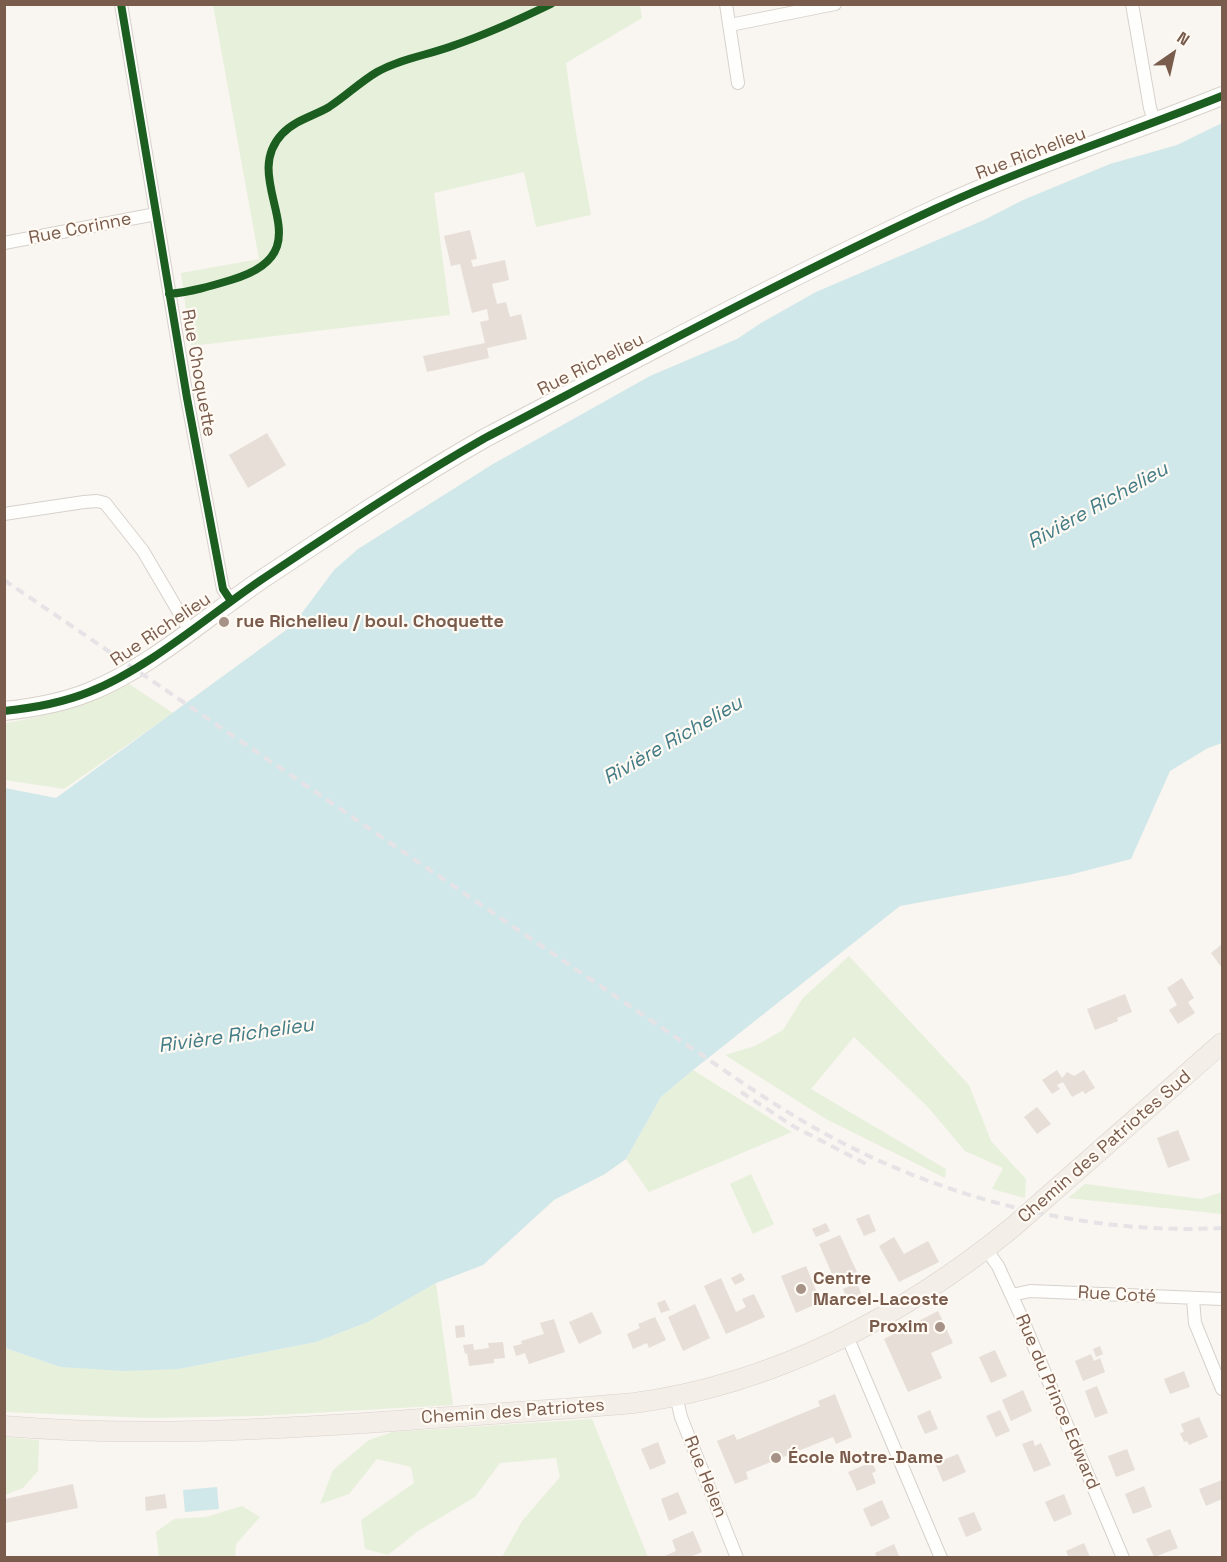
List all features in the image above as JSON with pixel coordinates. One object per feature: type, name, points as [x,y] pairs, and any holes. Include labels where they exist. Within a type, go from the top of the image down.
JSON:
[{"type":"main road","name":"Rue Richelieu","points":[[4,711],[51,704],[108,684],[190,631],[326,536],[442,462],[618,368],[829,260],[935,209],[1002,181],[1222,96]]},
{"type":"main road","name":"Chemin des Patriotes Sud","points":[[986,1249],[1222,1044]]},
{"type":"main road","name":"Chemin des Patriotes","points":[[4,1426],[146,1433],[255,1430],[558,1410],[634,1403],[676,1396],[707,1389],[782,1365],[847,1336],[896,1311],[986,1249]]},
{"type":"street","name":"Rue Choquette","points":[[121,4],[187,398],[223,589],[231,601]]},
{"type":"street","points":[[726,4],[738,83]]},
{"type":"street","points":[[730,25],[835,4]]},
{"type":"street","points":[[1132,4],[1150,108],[1155,123]]},
{"type":"street","name":"Rue Corinne","points":[[4,243],[156,214]]},
{"type":"street","points":[[4,514],[84,502],[100,501],[105,504],[143,551],[190,631]]},
{"type":"street","name":"Rue du Prince Edward","points":[[986,1249],[998,1266],[1012,1296],[1123,1557]]},
{"type":"street","name":"Rue Coté","points":[[1012,1296],[1030,1291],[1222,1299]]},
{"type":"street","points":[[1193,1299],[1195,1323],[1222,1389]]},
{"type":"street","points":[[847,1336],[941,1557]]},
{"type":"street","name":"Rue Helen","points":[[676,1396],[681,1417],[737,1557]]},
{"type":"green space","points":[[213,5],[640,5],[642,18],[566,63],[591,215],[536,227],[524,172],[434,193],[450,315],[191,346],[181,273],[259,259]]},
{"type":"green space","points":[[129,684],[173,713],[64,789],[5,780],[5,723],[68,709]]},
{"type":"green space","points":[[849,956],[969,1085],[991,1141],[1026,1179],[1025,1198],[992,1189],[1003,1168],[965,1151],[926,1105],[854,1037],[811,1089],[946,1169],[945,1178],[826,1119],[725,1055],[755,1046],[783,1030],[803,998]]},
{"type":"green space","points":[[693,1070],[792,1132],[649,1192],[626,1159],[661,1097]]},
{"type":"green space","points":[[751,1174],[774,1224],[753,1234],[730,1184]]},
{"type":"green space","points":[[1085,1184],[1201,1199],[1222,1192],[1222,1214],[1068,1198]]},
{"type":"green space","points":[[436,1283],[453,1405],[258,1416],[149,1418],[5,1412],[5,1348],[60,1367],[179,1369],[316,1342],[368,1322]]},
{"type":"green space","points":[[592,1419],[648,1557],[502,1557],[522,1521],[560,1477],[556,1458],[500,1463],[475,1497],[418,1531],[388,1555],[365,1549],[361,1520],[414,1483],[411,1467],[377,1459],[349,1494],[320,1504],[333,1470],[369,1440],[392,1432]]},
{"type":"green space","points":[[5,1437],[39,1440],[38,1471],[23,1488],[5,1495]]},
{"type":"green space","points":[[242,1506],[260,1517],[236,1544],[235,1557],[159,1557],[156,1532],[174,1519],[206,1517]]},
{"type":"water","name":"Rivière Richelieu","points":[[1222,123],[1222,743],[1208,748],[1170,771],[1131,859],[1069,875],[900,906],[661,1097],[626,1159],[605,1174],[554,1200],[483,1265],[436,1283],[368,1322],[316,1342],[179,1369],[124,1371],[60,1367],[5,1348],[5,788],[56,798],[293,625],[334,570],[358,549],[493,464],[650,376],[737,339],[816,292],[984,220],[1023,200],[1110,164],[1177,145]]},
{"type":"water","points":[[217,1487],[219,1509],[185,1512],[183,1490]]},
{"type":"building","points":[[470,230],[477,259],[471,260],[473,267],[505,260],[509,280],[492,284],[497,304],[506,302],[510,317],[521,314],[527,339],[487,348],[489,358],[427,372],[423,356],[485,343],[480,322],[489,320],[487,309],[472,313],[460,264],[451,266],[444,236]]},
{"type":"building","points":[[267,433],[286,465],[248,488],[229,455]]},
{"type":"building","points":[[1222,944],[1222,968],[1211,953]]},
{"type":"building","points":[[1182,978],[1194,998],[1188,1002],[1195,1013],[1178,1024],[1169,1010],[1177,1005],[1167,988]]},
{"type":"building","points":[[1125,994],[1132,1012],[1117,1018],[1118,1021],[1095,1030],[1087,1009]]},
{"type":"building","points":[[1057,1070],[1062,1078],[1067,1072],[1074,1076],[1084,1070],[1095,1088],[1085,1094],[1083,1091],[1072,1097],[1063,1082],[1057,1085],[1060,1089],[1052,1094],[1042,1080]]},
{"type":"building","points":[[1037,1107],[1051,1124],[1037,1134],[1024,1117]]},
{"type":"building","points":[[1178,1130],[1190,1160],[1168,1168],[1157,1138]]},
{"type":"building","points":[[869,1214],[876,1231],[864,1236],[856,1219]]},
{"type":"building","points":[[826,1223],[830,1231],[816,1237],[812,1229]]},
{"type":"building","points":[[840,1235],[857,1272],[835,1281],[819,1244]]},
{"type":"building","points":[[894,1237],[904,1254],[928,1241],[939,1262],[899,1282],[879,1246]]},
{"type":"building","name":"Centre Marcel-Lacoste","points":[[806,1266],[821,1302],[796,1313],[781,1276]]},
{"type":"building","points":[[741,1273],[745,1280],[735,1285],[731,1278]]},
{"type":"building","points":[[721,1278],[736,1312],[746,1307],[742,1299],[754,1294],[765,1317],[726,1334],[704,1286]]},
{"type":"building","points":[[857,1283],[864,1300],[850,1305],[843,1289]]},
{"type":"building","points":[[665,1300],[670,1310],[661,1313],[657,1303]]},
{"type":"building","points":[[695,1304],[710,1338],[683,1351],[668,1317]]},
{"type":"building","points":[[938,1311],[953,1343],[931,1353],[942,1378],[908,1392],[884,1339]]},
{"type":"building","points":[[592,1312],[602,1333],[579,1344],[569,1322]]},
{"type":"building","points":[[655,1317],[666,1340],[649,1348],[647,1343],[633,1349],[627,1334],[640,1328],[638,1324]]},
{"type":"building","points":[[554,1319],[565,1352],[529,1364],[525,1353],[516,1356],[513,1346],[544,1334],[540,1323]]},
{"type":"building","points":[[464,1325],[465,1337],[456,1338],[455,1326]]},
{"type":"building","points":[[503,1342],[505,1358],[494,1359],[494,1363],[469,1366],[463,1345],[473,1344],[474,1350],[489,1348],[488,1343]]},
{"type":"building","points":[[1100,1346],[1103,1354],[1096,1357],[1093,1349]]},
{"type":"building","points":[[995,1350],[1007,1376],[991,1383],[979,1357]]},
{"type":"building","points":[[1091,1354],[1094,1361],[1100,1358],[1105,1372],[1083,1381],[1075,1361]]},
{"type":"building","points":[[1184,1371],[1190,1387],[1170,1394],[1164,1379]]},
{"type":"building","points":[[1097,1386],[1108,1413],[1095,1418],[1085,1391]]},
{"type":"building","points":[[1023,1390],[1032,1411],[1011,1421],[1002,1400]]},
{"type":"building","points":[[835,1394],[852,1437],[836,1444],[833,1437],[746,1472],[748,1479],[735,1484],[717,1441],[734,1434],[737,1440],[820,1406],[818,1401]]},
{"type":"building","points":[[930,1410],[938,1429],[925,1434],[917,1416]]},
{"type":"building","points":[[1000,1410],[1010,1431],[996,1437],[986,1416]]},
{"type":"building","points":[[1199,1417],[1208,1437],[1189,1445],[1187,1441],[1184,1442],[1180,1433],[1184,1432],[1181,1424]]},
{"type":"building","points":[[1033,1440],[1035,1446],[1041,1443],[1051,1465],[1034,1472],[1022,1444]]},
{"type":"building","points":[[658,1442],[666,1463],[650,1470],[641,1449]]},
{"type":"building","points":[[1127,1449],[1135,1470],[1116,1477],[1108,1456]]},
{"type":"building","points":[[958,1454],[966,1472],[943,1482],[935,1463]]},
{"type":"building","points":[[872,1462],[876,1471],[872,1473],[876,1483],[857,1491],[848,1472]]},
{"type":"building","points":[[1222,1480],[1222,1499],[1206,1506],[1199,1489]]},
{"type":"building","points":[[73,1484],[78,1508],[5,1523],[5,1499]]},
{"type":"building","points":[[1144,1486],[1152,1507],[1133,1514],[1125,1494]]},
{"type":"building","points":[[678,1492],[687,1513],[669,1521],[661,1499]]},
{"type":"building","points":[[165,1494],[167,1508],[146,1511],[145,1497]]},
{"type":"building","points":[[1064,1494],[1072,1514],[1054,1522],[1045,1502]]},
{"type":"building","points":[[882,1500],[890,1518],[871,1527],[863,1509]]},
{"type":"building","points":[[974,1512],[982,1530],[966,1537],[958,1518]]},
{"type":"building","points":[[1170,1529],[1178,1548],[1154,1557],[1146,1539]]},
{"type":"building","points":[[693,1531],[702,1552],[688,1558],[660,1558],[676,1551],[672,1540]]},
{"type":"building","points":[[1084,1543],[1090,1557],[1069,1558],[1066,1551]]},
{"type":"building","points":[[894,1544],[900,1558],[877,1558],[875,1553]]},
{"type":"railway","points":[[4,580],[744,1084],[835,1139],[926,1180],[1023,1209],[1123,1226],[1173,1229],[1222,1228]]},
{"type":"railway","points":[[741,1092],[793,1126],[868,1165]]},
{"type":"cycle path","points":[[121,4],[187,398],[223,589],[231,601]]},
{"type":"cycle path","points":[[169,294],[231,280],[260,267],[275,252],[279,234],[269,173],[271,153],[287,129],[329,107],[386,67],[479,36],[551,4]]},
{"type":"cycle path","points":[[4,711],[37,707],[68,699],[89,692],[133,670],[261,580],[456,455],[765,292],[970,193],[1222,96]]},
{"type":"place","name":"rue Richelieu / boul. Choquette","points":[[224,622]]},
{"type":"place","name":"Centre Marcel-Lacoste","points":[[801,1289]]},
{"type":"place","name":"Proxim","points":[[940,1327]]},
{"type":"place","name":"École Notre-Dame","points":[[776,1458]]}]
